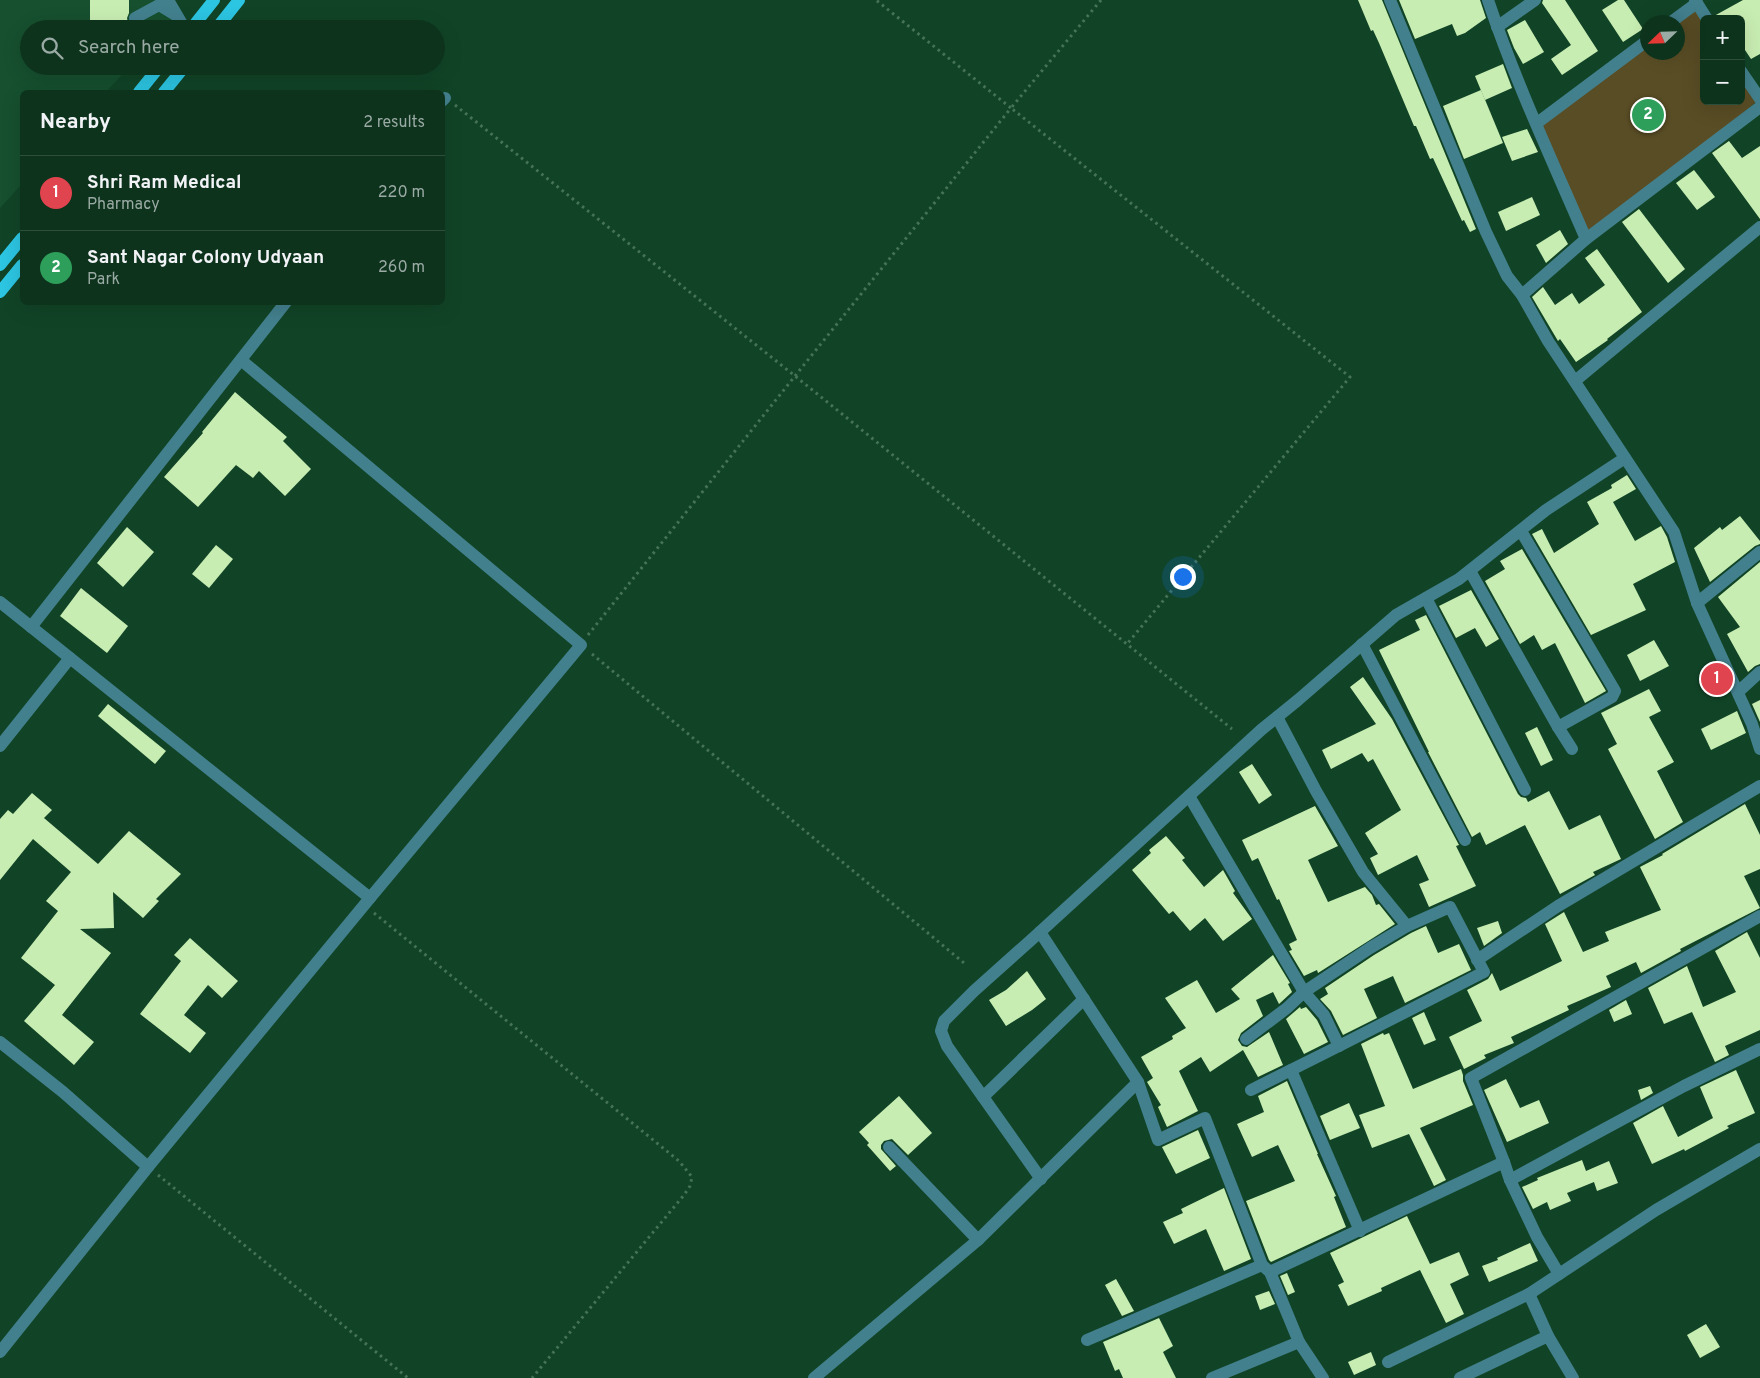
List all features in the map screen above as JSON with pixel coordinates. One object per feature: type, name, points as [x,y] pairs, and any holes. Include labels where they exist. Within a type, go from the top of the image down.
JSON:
[{"type":"main road","points":[[198,20],[214,0]]},
{"type":"main road","points":[[223,20],[239,0]]},
{"type":"main road","points":[[141,90],[153,75]]},
{"type":"main road","points":[[166,90],[178,75]]},
{"type":"main road","points":[[0,265],[20,240]]},
{"type":"main road","points":[[0,292],[20,267]]},
{"type":"street","points":[[168,0],[179,20]]},
{"type":"street","points":[[1390,0],[1486,232],[1507,276],[1522,295],[1548,341],[1674,532],[1697,604],[1752,724],[1760,749]]},
{"type":"street","points":[[1488,0],[1497,28],[1586,239]]},
{"type":"street","points":[[1497,28],[1535,0]]},
{"type":"street","points":[[1680,15],[1696,2],[1704,15]]},
{"type":"street","points":[[135,18],[159,5],[177,16]]},
{"type":"street","points":[[1537,123],[1640,46]]},
{"type":"street","points":[[1745,77],[1760,100]]},
{"type":"street","points":[[1522,295],[1586,239],[1760,107]]},
{"type":"street","points":[[1574,381],[1760,227]]},
{"type":"street","points":[[31,627],[284,305]]},
{"type":"street","points":[[0,1352],[148,1167],[581,645],[241,360]]},
{"type":"street","points":[[1041,1178],[947,1046],[941,1032],[944,1021],[974,991],[1189,796],[1396,615],[1459,579],[1546,510],[1625,458]]},
{"type":"street","points":[[1520,531],[1615,691],[1612,697],[1558,727]]},
{"type":"street","points":[[1697,604],[1760,552]]},
{"type":"street","points":[[1470,571],[1572,749]]},
{"type":"street","points":[[1426,598],[1525,790]]},
{"type":"street","points":[[0,602],[367,901]]},
{"type":"street","points":[[1362,644],[1465,840]]},
{"type":"street","points":[[0,746],[70,658]]},
{"type":"street","points":[[1738,692],[1760,672]]},
{"type":"street","points":[[1276,718],[1363,872],[1406,926]]},
{"type":"street","points":[[1477,960],[1566,901],[1760,786]]},
{"type":"street","points":[[1189,796],[1304,992],[1324,1015],[1339,1046]]},
{"type":"street","points":[[1246,1039],[1287,1008],[1304,992],[1370,948],[1406,926],[1450,907],[1484,972],[1251,1090]]},
{"type":"street","points":[[1559,1274],[1537,1237],[1510,1180],[1471,1078],[1760,916]]},
{"type":"street","points":[[1040,932],[1138,1082],[1158,1140],[1205,1118],[1266,1269],[1299,1342],[1323,1378]]},
{"type":"street","points":[[983,1097],[1084,999]]},
{"type":"street","points":[[0,1042],[63,1092],[148,1167]]},
{"type":"street","points":[[1510,1180],[1684,1086],[1760,1049]]},
{"type":"street","points":[[1291,1070],[1360,1231]]},
{"type":"street","points":[[814,1378],[978,1240],[1138,1082]]},
{"type":"street","points":[[889,1148],[978,1240]]},
{"type":"street","points":[[1388,1362],[1529,1294],[1656,1210],[1760,1149]]},
{"type":"street","points":[[1087,1340],[1360,1231],[1504,1162]]},
{"type":"street","points":[[1529,1294],[1548,1336],[1573,1378]]},
{"type":"street","points":[[1460,1378],[1548,1336]]},
{"type":"street","points":[[1212,1378],[1299,1342]]},
{"type":"path","points":[[876,0],[1350,377],[1127,644]]},
{"type":"path","points":[[964,963],[581,645],[1011,108],[1101,0]]},
{"type":"path","points":[[445,100],[795,376],[1232,729]]},
{"type":"path","points":[[367,901],[679,1161],[687,1168],[692,1177],[690,1186],[684,1195],[532,1378]]},
{"type":"path","points":[[148,1167],[408,1378]]},
{"type":"shaded area","points":[[0,0],[168,0],[177,16],[173,20],[20,20],[20,75],[122,75],[108,90],[20,90],[20,186],[0,208]]},
{"type":"shaded area","points":[[1697,3],[1702,15],[1700,15],[1700,105],[1745,105],[1745,77],[1760,99],[1586,239],[1537,123],[1640,45],[1640,60],[1685,60],[1685,15]]},
{"type":"building","points":[[90,0],[129,0],[127,20],[90,20]]},
{"type":"building","points":[[1358,0],[1382,0],[1476,229],[1470,232],[1464,220],[1462,221],[1433,158],[1430,159],[1416,126],[1414,126],[1379,43],[1373,30],[1371,31]]},
{"type":"building","points":[[1399,0],[1480,0],[1486,18],[1465,33],[1457,36],[1452,24],[1415,39]]},
{"type":"building","points":[[1543,0],[1565,0],[1598,51],[1562,75],[1551,59],[1571,45],[1542,3]]},
{"type":"building","points":[[1618,0],[1624,0],[1640,24],[1640,31],[1623,42],[1602,10]]},
{"type":"building","points":[[1743,0],[1760,0],[1760,54],[1751,59],[1745,50],[1745,15],[1716,15]]},
{"type":"building","points":[[1525,20],[1544,52],[1523,64],[1507,30]]},
{"type":"building","points":[[1503,64],[1512,88],[1485,100],[1475,76]]},
{"type":"building","points":[[1481,90],[1503,143],[1464,159],[1443,106]]},
{"type":"building","points":[[1527,129],[1538,152],[1512,161],[1502,137]]},
{"type":"building","points":[[1729,141],[1742,158],[1760,146],[1760,219],[1712,153]]},
{"type":"building","points":[[1694,170],[1715,197],[1697,210],[1676,183]]},
{"type":"building","points":[[1532,197],[1540,215],[1506,231],[1498,212]]},
{"type":"building","points":[[1639,209],[1685,269],[1668,283],[1622,222]]},
{"type":"building","points":[[1560,230],[1568,244],[1546,263],[1536,245]]},
{"type":"building","points":[[1597,249],[1642,312],[1608,340],[1576,362],[1560,339],[1558,341],[1532,297],[1543,287],[1555,305],[1572,293],[1579,304],[1605,285],[1585,258]]},
{"type":"building","points":[[235,392],[287,437],[283,441],[311,469],[285,496],[259,471],[253,478],[236,465],[198,507],[164,477],[203,433]]},
{"type":"building","points":[[1627,475],[1636,489],[1613,502],[1635,541],[1661,526],[1667,537],[1675,562],[1633,584],[1646,610],[1591,635],[1532,534],[1542,529],[1554,553],[1599,524],[1587,502],[1612,488],[1611,485]]},
{"type":"building","points":[[1740,516],[1760,541],[1760,544],[1710,582],[1694,548],[1720,527],[1722,530]]},
{"type":"building","points":[[127,527],[154,552],[123,587],[97,563]]},
{"type":"building","points":[[216,545],[233,559],[209,588],[192,574]]},
{"type":"building","points":[[1522,549],[1606,691],[1585,703],[1555,643],[1542,650],[1534,635],[1520,644],[1485,581],[1505,569],[1500,561]]},
{"type":"building","points":[[1760,562],[1760,664],[1748,672],[1727,634],[1740,627],[1718,597]]},
{"type":"building","points":[[81,588],[128,626],[107,653],[60,616]]},
{"type":"building","points":[[1471,590],[1499,639],[1486,647],[1475,628],[1456,638],[1439,606]]},
{"type":"building","points":[[1426,615],[1518,794],[1526,798],[1528,802],[1549,791],[1569,830],[1600,815],[1621,859],[1593,872],[1595,875],[1560,894],[1525,825],[1486,845],[1480,832],[1472,837],[1428,752],[1379,650],[1420,630],[1415,620]]},
{"type":"building","points":[[1654,640],[1669,666],[1640,681],[1627,655]]},
{"type":"building","points":[[1363,677],[1392,719],[1459,845],[1456,846],[1476,886],[1429,907],[1419,884],[1429,880],[1417,855],[1378,875],[1370,858],[1378,854],[1365,833],[1401,810],[1373,759],[1368,762],[1362,753],[1331,769],[1322,750],[1376,724],[1350,687]]},
{"type":"building","points":[[1649,689],[1661,711],[1649,717],[1674,762],[1657,771],[1683,822],[1655,839],[1608,749],[1617,744],[1601,713]]},
{"type":"building","points":[[1760,700],[1760,722],[1752,704]]},
{"type":"building","points":[[108,704],[166,751],[155,764],[98,716]]},
{"type":"building","points":[[1737,711],[1746,733],[1711,750],[1701,729]]},
{"type":"building","points":[[1537,727],[1553,760],[1541,766],[1525,733]]},
{"type":"building","points":[[1252,764],[1272,795],[1259,804],[1239,772]]},
{"type":"building","points":[[32,793],[52,810],[44,818],[98,864],[129,831],[181,874],[156,899],[159,901],[143,918],[113,892],[114,928],[80,929],[111,953],[62,1015],[94,1042],[74,1065],[24,1021],[55,985],[21,958],[58,911],[46,901],[71,872],[33,839],[0,880],[0,819],[8,810],[13,814]]},
{"type":"building","points":[[1745,804],[1760,835],[1760,869],[1744,876],[1760,908],[1680,949],[1681,951],[1641,973],[1636,962],[1606,976],[1611,987],[1567,1006],[1569,1010],[1511,1037],[1514,1043],[1484,1055],[1486,1058],[1464,1069],[1449,1037],[1482,1021],[1467,990],[1488,979],[1492,973],[1500,991],[1562,961],[1545,924],[1564,912],[1583,952],[1609,941],[1605,932],[1661,910],[1640,867],[1663,855]]},
{"type":"building","points":[[1315,806],[1338,846],[1308,860],[1328,902],[1365,887],[1372,895],[1376,905],[1379,904],[1395,924],[1318,973],[1317,970],[1304,976],[1289,951],[1292,950],[1289,944],[1297,940],[1279,899],[1277,900],[1258,858],[1252,861],[1242,840]]},
{"type":"building","points":[[1166,836],[1185,858],[1182,860],[1204,887],[1223,870],[1235,891],[1233,893],[1252,919],[1223,941],[1205,918],[1190,931],[1173,911],[1169,914],[1132,870],[1151,853],[1149,850]]},
{"type":"building","points":[[1498,921],[1502,933],[1484,946],[1477,928]]},
{"type":"building","points":[[1426,926],[1438,953],[1459,944],[1471,970],[1405,1003],[1393,976],[1364,989],[1377,1018],[1343,1035],[1331,1011],[1320,999],[1328,994],[1325,988],[1374,955]]},
{"type":"building","points":[[1747,932],[1760,958],[1760,1030],[1725,1046],[1729,1055],[1715,1062],[1692,1012],[1664,1024],[1648,988],[1687,966],[1703,1007],[1736,992],[1715,951]]},
{"type":"building","points":[[190,938],[238,981],[222,998],[208,985],[184,1015],[206,1033],[190,1053],[140,1014],[181,961],[174,955]]},
{"type":"building","points":[[1273,955],[1290,983],[1288,984],[1292,992],[1279,1004],[1273,992],[1256,1000],[1263,1016],[1241,1033],[1238,1040],[1242,1046],[1247,1047],[1269,1032],[1283,1065],[1258,1077],[1243,1050],[1210,1072],[1201,1057],[1179,1071],[1198,1111],[1167,1127],[1158,1107],[1161,1105],[1147,1082],[1153,1078],[1141,1057],[1173,1039],[1172,1036],[1186,1028],[1165,998],[1197,980],[1216,1013],[1240,999],[1231,989]]},
{"type":"building","points":[[1027,971],[1046,999],[1006,1026],[989,1000],[1006,990]]},
{"type":"building","points":[[1626,1000],[1632,1014],[1614,1022],[1609,1010]]},
{"type":"building","points":[[1300,1007],[1301,1009],[1306,1007],[1317,1020],[1328,1042],[1304,1054],[1286,1019]]},
{"type":"building","points":[[1424,1012],[1436,1040],[1424,1045],[1412,1018]]},
{"type":"building","points":[[1383,1033],[1384,1035],[1389,1033],[1413,1089],[1461,1069],[1463,1081],[1473,1105],[1420,1128],[1446,1180],[1434,1186],[1409,1134],[1372,1148],[1359,1115],[1385,1106],[1361,1044]]},
{"type":"building","points":[[1736,1070],[1755,1113],[1727,1126],[1729,1128],[1685,1151],[1684,1149],[1652,1164],[1633,1123],[1663,1106],[1678,1137],[1713,1118],[1700,1087]]},
{"type":"building","points":[[1506,1079],[1520,1108],[1539,1100],[1549,1123],[1507,1142],[1484,1090]]},
{"type":"building","points":[[1287,1081],[1336,1196],[1334,1197],[1346,1227],[1271,1262],[1246,1201],[1295,1181],[1278,1145],[1252,1157],[1237,1124],[1264,1112],[1258,1096]]},
{"type":"building","points":[[1650,1086],[1653,1093],[1641,1100],[1638,1090]]},
{"type":"building","points":[[899,1096],[932,1133],[908,1155],[892,1139],[884,1141],[881,1149],[896,1166],[890,1171],[867,1145],[869,1143],[859,1132]]},
{"type":"building","points":[[1349,1103],[1360,1128],[1330,1140],[1320,1116]]},
{"type":"building","points":[[1198,1130],[1210,1158],[1176,1174],[1162,1147]]},
{"type":"building","points":[[1582,1160],[1586,1171],[1609,1161],[1618,1183],[1597,1191],[1594,1182],[1567,1193],[1571,1201],[1550,1210],[1547,1202],[1533,1209],[1522,1187],[1538,1180],[1537,1178]]},
{"type":"building","points":[[1224,1188],[1251,1259],[1224,1271],[1206,1229],[1174,1244],[1163,1222],[1183,1213],[1181,1209]]},
{"type":"building","points":[[1407,1216],[1430,1264],[1459,1252],[1469,1275],[1450,1284],[1464,1314],[1446,1323],[1420,1270],[1381,1288],[1382,1291],[1348,1306],[1338,1285],[1344,1282],[1330,1253]]},
{"type":"building","points":[[1530,1243],[1538,1261],[1489,1282],[1482,1266],[1498,1260],[1497,1258]]},
{"type":"building","points":[[1287,1273],[1295,1292],[1288,1295],[1280,1276]]},
{"type":"building","points":[[1116,1279],[1134,1311],[1122,1316],[1105,1285]]},
{"type":"building","points":[[1269,1291],[1275,1304],[1260,1310],[1255,1296]]},
{"type":"building","points":[[1159,1318],[1173,1346],[1163,1352],[1176,1378],[1123,1378],[1119,1369],[1115,1371],[1103,1342]]},
{"type":"building","points":[[1706,1324],[1720,1347],[1700,1358],[1687,1335]]},
{"type":"building","points":[[1371,1352],[1376,1365],[1354,1375],[1348,1362]]},
{"type":"place","name":"Sant Nagar Colony Udyaan","points":[[1648,115]]},
{"type":"place","name":"Shri Ram Medical","points":[[1717,679]]}]
